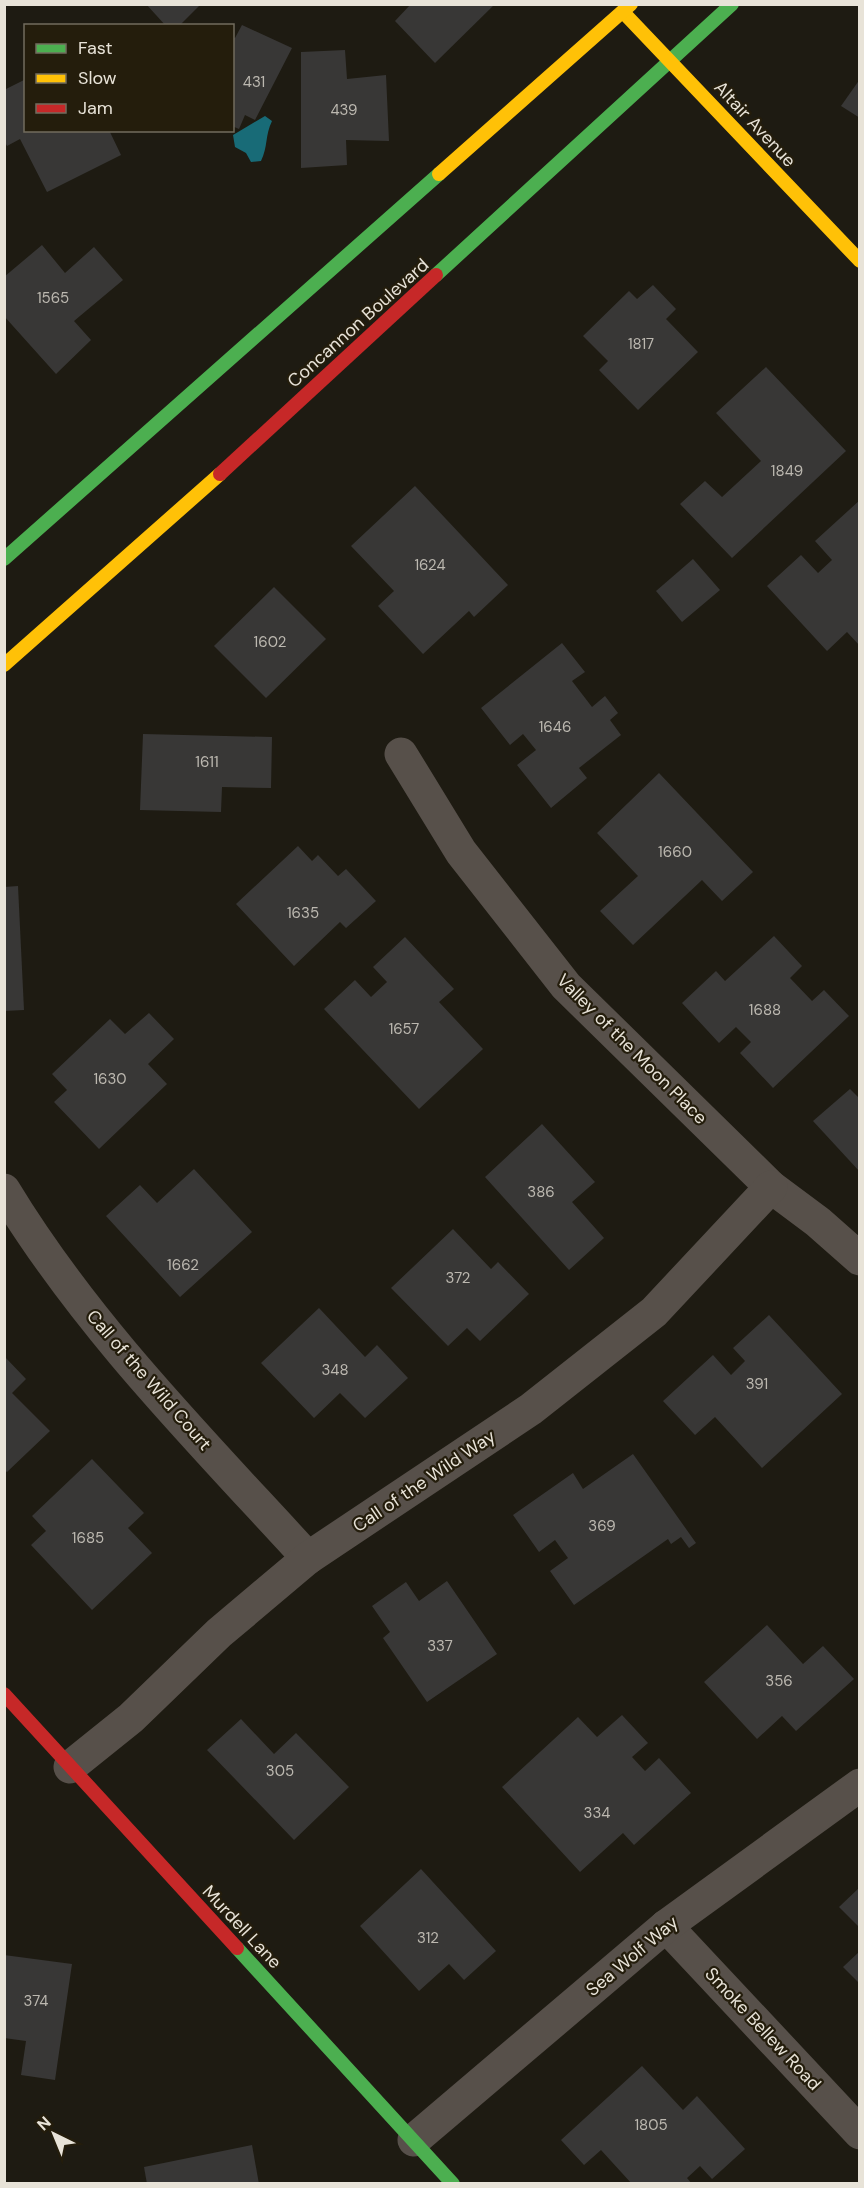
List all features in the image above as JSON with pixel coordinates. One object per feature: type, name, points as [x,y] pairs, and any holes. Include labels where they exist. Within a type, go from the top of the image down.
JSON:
[{"type":"main road","name":"Concannon Boulevard","points":[[4,665],[211,482],[732,4]]},
{"type":"main road","name":"Altair Avenue","points":[[627,8],[671,62],[860,261]]},
{"type":"main road","points":[[4,559],[627,8]]},
{"type":"main road","name":"Murdell Lane","points":[[4,1694],[453,2184]]},
{"type":"street","name":"Valley of the Moon Place","points":[[401,754],[461,852],[566,986],[771,1187],[818,1222],[860,1259]]},
{"type":"street","name":"Call of the Wild Way","points":[[70,1767],[131,1718],[219,1633],[308,1558],[531,1409],[654,1312],[771,1187]]},
{"type":"street","name":"Call of the Wild Court","points":[[4,1190],[35,1240],[132,1365],[308,1558]]},
{"type":"street","name":"Sea Wolf Way","points":[[414,2140],[666,1926],[860,1785]]},
{"type":"street","name":"Smoke Bellew Road","points":[[666,1926],[860,2133]]},
{"type":"water","points":[[265,116],[272,121],[263,156],[261,161],[251,162],[246,153],[235,147],[233,135]]},
{"type":"building","points":[[146,4],[201,4],[181,24],[164,24]]},
{"type":"building","points":[[411,4],[495,4],[435,63],[395,21]]},
{"type":"building","points":[[242,25],[292,48],[255,120],[245,115],[239,129],[234,127],[235,38]]},
{"type":"building","points":[[345,50],[347,79],[386,75],[389,141],[346,140],[347,165],[301,168],[301,52]]},
{"type":"building","points":[[860,79],[860,118],[841,106]]},
{"type":"building","points":[[24,80],[24,132],[110,132],[121,155],[47,192],[20,139],[7,146],[4,140],[4,90]]},
{"type":"building","points":[[42,245],[65,273],[94,247],[123,280],[74,321],[91,340],[56,374],[4,316],[4,277]]},
{"type":"building","points":[[653,285],[676,309],[666,319],[698,352],[638,410],[599,370],[608,361],[583,336],[629,291],[637,299]]},
{"type":"building","points":[[766,367],[846,451],[732,558],[680,504],[705,481],[722,497],[761,461],[716,413]]},
{"type":"building","points":[[415,486],[508,585],[474,617],[469,611],[423,654],[378,606],[394,591],[351,546]]},
{"type":"building","points":[[860,500],[860,646],[847,632],[827,651],[767,586],[801,555],[818,573],[832,560],[815,541]]},
{"type":"building","points":[[693,559],[720,590],[682,622],[656,591]]},
{"type":"building","points":[[274,587],[326,639],[266,698],[214,646]]},
{"type":"building","points":[[562,643],[585,672],[572,681],[592,707],[605,696],[618,713],[610,720],[621,735],[579,768],[587,778],[551,808],[517,765],[536,750],[523,734],[510,745],[481,708]]},
{"type":"building","points":[[143,734],[272,737],[271,788],[222,787],[221,812],[140,810]]},
{"type":"building","points":[[659,773],[753,872],[722,901],[702,880],[633,945],[600,911],[638,876],[597,833]]},
{"type":"building","points":[[298,846],[312,861],[318,855],[338,876],[346,869],[376,901],[346,928],[340,922],[294,966],[236,904]]},
{"type":"building","points":[[18,886],[24,1010],[4,1011],[4,887]]},
{"type":"building","points":[[774,936],[802,966],[790,978],[812,1001],[824,990],[849,1016],[773,1088],[740,1053],[751,1042],[736,1027],[719,1043],[682,1003],[716,971],[725,981]]},
{"type":"building","points":[[405,937],[454,989],[439,1002],[483,1049],[419,1109],[324,1009],[355,980],[371,997],[387,982],[373,967]]},
{"type":"building","points":[[149,1013],[174,1039],[148,1064],[167,1084],[99,1149],[54,1102],[67,1090],[52,1074],[110,1019],[125,1034]]},
{"type":"building","points":[[850,1089],[860,1099],[860,1172],[813,1121]]},
{"type":"building","points":[[542,1124],[595,1182],[572,1202],[604,1238],[569,1270],[485,1177]]},
{"type":"building","points":[[194,1169],[252,1232],[180,1297],[106,1216],[140,1185],[157,1203]]},
{"type":"building","points":[[453,1229],[491,1269],[498,1262],[529,1294],[480,1341],[467,1328],[448,1346],[391,1288]]},
{"type":"building","points":[[319,1308],[365,1357],[377,1345],[408,1378],[365,1418],[340,1393],[314,1418],[261,1363]]},
{"type":"building","points":[[769,1315],[842,1394],[762,1468],[715,1417],[695,1435],[663,1401],[713,1355],[731,1375],[745,1361],[733,1348]]},
{"type":"building","points":[[4,1356],[26,1379],[12,1393],[50,1431],[7,1472],[4,1470]]},
{"type":"building","points":[[633,1454],[696,1543],[689,1548],[681,1537],[671,1544],[668,1539],[574,1605],[550,1571],[568,1558],[555,1540],[539,1552],[513,1515],[573,1473],[583,1489]]},
{"type":"building","points":[[92,1459],[144,1513],[128,1528],[152,1553],[92,1610],[31,1545],[46,1531],[32,1516]]},
{"type":"building","points":[[447,1581],[497,1654],[427,1702],[383,1638],[390,1632],[372,1606],[406,1582],[419,1601]]},
{"type":"building","points":[[767,1625],[803,1664],[823,1646],[854,1679],[796,1731],[782,1716],[757,1739],[704,1682]]},
{"type":"building","points":[[622,1715],[648,1743],[632,1757],[645,1771],[659,1758],[691,1793],[634,1845],[623,1833],[580,1872],[502,1787],[578,1717],[597,1737]]},
{"type":"building","points":[[241,1719],[274,1754],[296,1733],[349,1787],[294,1840],[207,1750]]},
{"type":"building","points":[[421,1869],[496,1951],[464,1980],[449,1964],[419,1991],[360,1926]]},
{"type":"building","points":[[860,1887],[860,1928],[839,1907]]},
{"type":"building","points":[[860,1951],[860,1984],[843,1967]]},
{"type":"building","points":[[4,1955],[72,1964],[55,2080],[21,2075],[26,2041],[4,2038]]},
{"type":"building","points":[[642,2066],[683,2110],[697,2096],[745,2149],[712,2179],[700,2166],[687,2178],[692,2184],[632,2184],[601,2150],[584,2165],[561,2140]]},
{"type":"building","points":[[252,2145],[259,2184],[147,2184],[144,2167]]},
{"type":"traffic: fast","points":[[436,275],[732,4]]},
{"type":"traffic: fast","points":[[4,559],[439,174]]},
{"type":"traffic: fast","points":[[237,1948],[453,2184]]},
{"type":"traffic: slow","points":[[439,174],[631,4]]},
{"type":"traffic: slow","points":[[623,12],[860,261]]},
{"type":"traffic: slow","points":[[4,665],[220,474]]},
{"type":"traffic: jam","points":[[220,474],[436,275]]},
{"type":"traffic: jam","points":[[4,1694],[237,1948]]}]
